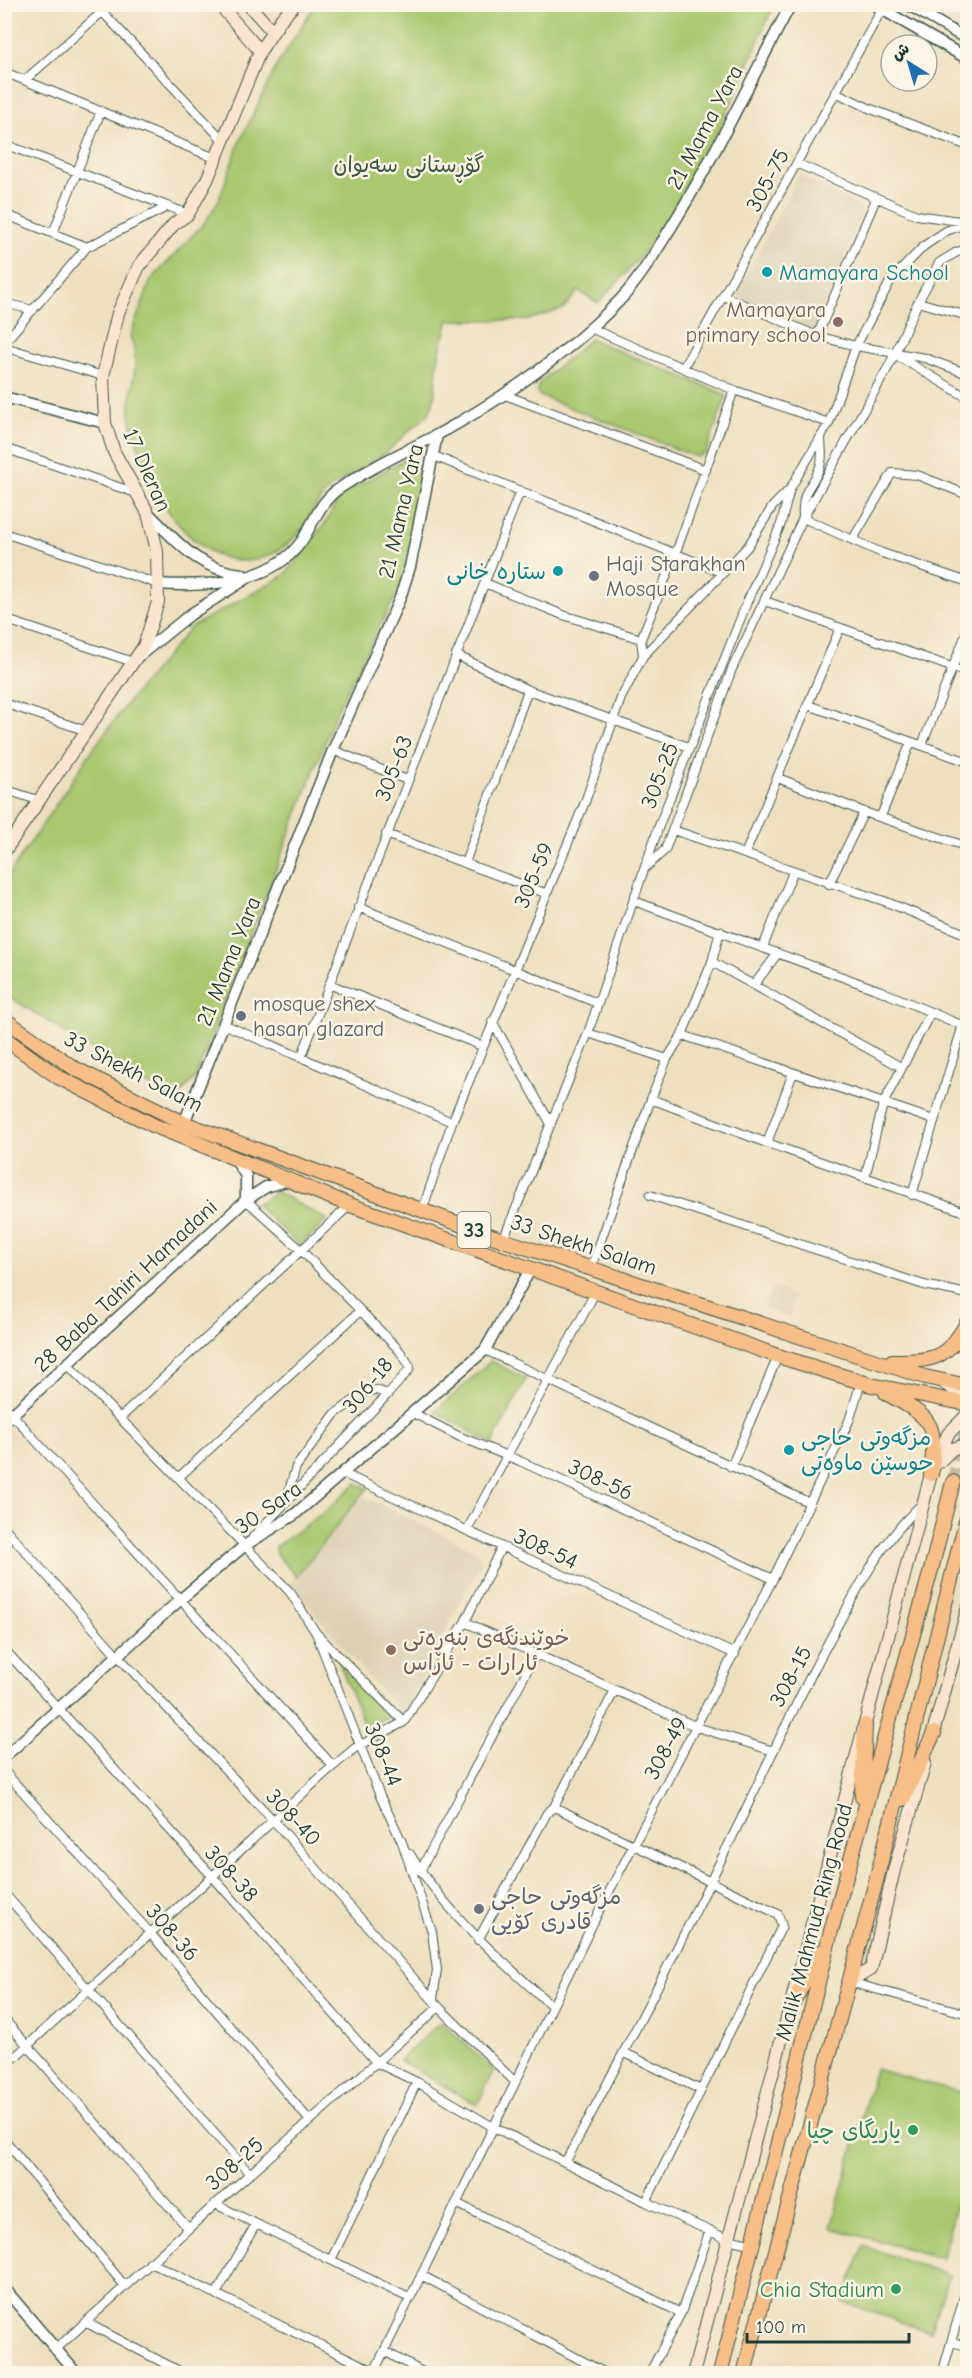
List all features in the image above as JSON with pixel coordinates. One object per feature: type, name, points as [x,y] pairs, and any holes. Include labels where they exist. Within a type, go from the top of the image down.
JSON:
[{"type":"main road","points":[[219,4],[260,51]]},
{"type":"main road","points":[[248,4],[272,31]]},
{"type":"main road","name":"17 Dleran","points":[[4,852],[144,646],[158,602],[157,551],[148,513],[114,452],[105,423],[103,376],[118,313],[139,266],[174,224],[188,214],[215,158],[260,51],[272,31],[295,4]]},
{"type":"main road","name":"33 Shekh Salam","points":[[4,1019],[74,1068],[184,1123],[503,1240],[925,1377],[967,1396]]},
{"type":"main road","name":"33 Shekh Salam","points":[[4,1038],[58,1077],[155,1126],[365,1211],[778,1356],[918,1396],[967,1396]]},
{"type":"main road","points":[[344,1182],[344,1203]]},
{"type":"main road","points":[[365,1211],[365,1200],[374,1193]]},
{"type":"main road","points":[[878,1362],[932,1360],[953,1345],[968,1321]]},
{"type":"main road","points":[[968,1334],[968,1359]]},
{"type":"main road","points":[[693,2373],[931,1474],[934,1437],[928,1421],[917,1411],[866,1383]]},
{"type":"main road","points":[[931,1474],[948,1434],[968,1414]]},
{"type":"main road","points":[[931,1474],[946,1453],[958,1446],[968,1444]]},
{"type":"main road","name":"Malik Mahmud Ring Road","points":[[720,2373],[750,2244],[831,1931],[931,1570],[952,1482]]},
{"type":"main road","points":[[744,2373],[890,1826],[931,1651],[968,1514]]},
{"type":"main road","points":[[849,1982],[871,1969],[894,1870],[968,1606]]},
{"type":"main road","points":[[861,1822],[865,1725]]},
{"type":"main road","points":[[890,1826],[934,1733]]},
{"type":"main road","points":[[792,2005],[831,1931]]},
{"type":"street","points":[[95,4],[222,139]]},
{"type":"street","name":"21 Mama Yara","points":[[184,1123],[333,750],[400,598],[410,567],[437,435],[505,395],[590,328],[621,298],[688,200],[792,4]]},
{"type":"street","points":[[907,4],[968,40]]},
{"type":"street","points":[[878,7],[968,59]]},
{"type":"street","name":"305-75","points":[[683,368],[798,164],[878,7]]},
{"type":"street","points":[[25,80],[102,12]]},
{"type":"street","points":[[4,72],[215,158]]},
{"type":"street","points":[[836,92],[871,109],[968,146]]},
{"type":"street","points":[[53,233],[101,111]]},
{"type":"street","points":[[4,144],[188,214]]},
{"type":"street","points":[[798,164],[917,215],[968,222]]},
{"type":"street","points":[[817,336],[876,199]]},
{"type":"street","points":[[103,376],[4,345],[87,247],[167,207]]},
{"type":"street","points":[[4,214],[87,247]]},
{"type":"street","points":[[643,656],[748,546],[772,506],[790,489],[829,423],[856,346],[891,280],[924,246],[946,231],[968,222]]},
{"type":"street","points":[[644,869],[665,850],[732,669],[803,518],[895,354],[918,302],[939,263],[968,248]]},
{"type":"street","points":[[724,296],[817,336],[895,354],[925,358],[968,374]]},
{"type":"street","points":[[918,302],[968,316]]},
{"type":"street","points":[[4,303],[33,310]]},
{"type":"street","points":[[590,328],[734,390],[829,423]]},
{"type":"street","points":[[895,354],[968,398]]},
{"type":"street","points":[[643,656],[641,639],[675,555],[734,390]]},
{"type":"street","points":[[505,395],[706,470]]},
{"type":"street","points":[[4,397],[105,423]]},
{"type":"street","points":[[4,533],[158,584],[207,583],[252,575],[285,560],[299,545],[335,491],[437,435]]},
{"type":"street","points":[[803,518],[802,505],[806,488],[820,465],[821,438]]},
{"type":"street","points":[[4,448],[136,493]]},
{"type":"street","points":[[434,456],[723,573]]},
{"type":"street","points":[[853,539],[892,474],[916,475],[968,495]]},
{"type":"street","name":"305-25","points":[[503,1240],[588,1033],[644,869],[689,747],[762,564],[781,524],[790,489]]},
{"type":"street","name":"305-63","points":[[301,1058],[520,491]]},
{"type":"street","points":[[148,513],[193,557],[211,568],[252,575]]},
{"type":"street","points":[[803,518],[882,553],[968,582]]},
{"type":"street","points":[[4,619],[133,662],[191,614],[236,588],[252,575]]},
{"type":"street","points":[[485,583],[563,615],[641,639]]},
{"type":"street","points":[[765,601],[968,673]]},
{"type":"street","points":[[746,854],[840,628]]},
{"type":"street","points":[[922,744],[968,628]]},
{"type":"street","points":[[456,654],[528,690],[613,718],[689,747]]},
{"type":"street","name":"305-59","points":[[422,1211],[452,1122],[482,1046],[585,802],[613,718],[643,656]]},
{"type":"street","points":[[465,863],[528,690]]},
{"type":"street","points":[[4,703],[87,731]]},
{"type":"street","points":[[808,705],[968,762]]},
{"type":"street","points":[[881,816],[911,742]]},
{"type":"street","points":[[333,750],[407,780]]},
{"type":"street","points":[[778,778],[864,812],[968,847]]},
{"type":"street","points":[[4,789],[40,801]]},
{"type":"street","points":[[829,884],[864,812]]},
{"type":"street","points":[[673,830],[884,901],[968,935]]},
{"type":"street","points":[[386,834],[545,893]]},
{"type":"street","points":[[763,947],[794,872]]},
{"type":"street","points":[[634,901],[881,991],[965,1027]]},
{"type":"street","points":[[358,907],[597,1003]]},
{"type":"street","points":[[591,1268],[651,1099],[667,1059],[682,1035],[712,962],[720,931]]},
{"type":"street","points":[[754,985],[778,953]]},
{"type":"street","points":[[712,962],[901,1066]]},
{"type":"street","points":[[329,984],[482,1046]]},
{"type":"street","points":[[912,1195],[965,1027],[968,1008]]},
{"type":"street","points":[[865,1178],[883,1104],[931,1012]]},
{"type":"street","points":[[492,1021],[551,1124]]},
{"type":"street","points":[[223,1024],[452,1122]]},
{"type":"street","points":[[588,1033],[667,1059]]},
{"type":"street","points":[[682,1035],[934,1120]]},
{"type":"street","points":[[766,1143],[793,1073]]},
{"type":"street","points":[[651,1099],[766,1143],[968,1213]]},
{"type":"street","name":"28 Baba Tahiri Hamadani","points":[[232,1157],[246,1176],[246,1200]]},
{"type":"street","name":"28 Baba Tahiri Hamadani","points":[[9,1418],[246,1200],[266,1187],[289,1180]]},
{"type":"street","points":[[650,1195],[924,1285],[968,1294]]},
{"type":"street","name":"306-18","points":[[244,1546],[388,1394],[410,1366],[399,1350],[300,1250],[246,1200]]},
{"type":"street","points":[[120,1418],[300,1250],[344,1203]]},
{"type":"street","name":"30 Sara","points":[[4,1757],[57,1708],[244,1546],[294,1515],[485,1350],[530,1270]]},
{"type":"street","points":[[467,1530],[596,1291]]},
{"type":"street","points":[[179,1477],[359,1311]]},
{"type":"street","points":[[485,1350],[810,1503]]},
{"type":"street","points":[[731,1467],[778,1356]]},
{"type":"street","name":"308-44","points":[[68,1365],[290,1592],[316,1632],[380,1796],[402,1842],[432,1932],[437,1970],[436,2003]]},
{"type":"street","name":"308-49","points":[[373,2372],[514,2081],[773,1579],[866,1383]]},
{"type":"street","points":[[285,1505],[296,1467],[335,1414],[367,1392],[376,1390],[388,1394]]},
{"type":"street","points":[[4,1405],[9,1418],[182,1599],[333,1766]]},
{"type":"street","name":"308-56","points":[[413,1413],[458,1436],[773,1579]]},
{"type":"street","name":"308-54","points":[[344,1474],[735,1654]]},
{"type":"street","name":"308-15","points":[[566,2161],[624,2053],[711,1881],[807,1682],[872,1563],[890,1537],[924,1503]]},
{"type":"street","name":"308-40","points":[[4,1527],[117,1656],[274,1821],[436,2003],[514,2081]]},
{"type":"street","points":[[4,2067],[333,1766],[361,1745],[404,1722],[465,1622],[501,1548]]},
{"type":"street","points":[[465,1622],[697,1727],[773,1751]]},
{"type":"street","points":[[316,1632],[404,1722]]},
{"type":"street","name":"308-38","points":[[4,1649],[213,1877],[377,2063]]},
{"type":"street","points":[[420,1871],[536,1654]]},
{"type":"street","points":[[478,1940],[547,1813],[554,1807],[615,1690]]},
{"type":"street","name":"308-36","points":[[4,1771],[151,1934],[310,2121]]},
{"type":"street","points":[[554,1807],[778,1914],[782,1920],[782,1926],[646,2202]]},
{"type":"street","points":[[402,1842],[420,1871],[478,1940],[552,2006]]},
{"type":"street","points":[[4,1893],[250,2174]]},
{"type":"street","points":[[849,1982],[968,2014]]},
{"type":"street","name":"308-25","points":[[55,2350],[124,2285],[377,2063],[436,2003]]},
{"type":"street","points":[[4,2019],[188,2228]]},
{"type":"street","points":[[624,2053],[701,2090]]},
{"type":"street","points":[[377,2063],[417,2082],[493,2127],[646,2202],[727,2239],[750,2244]]},
{"type":"street","points":[[331,2260],[417,2082]]},
{"type":"street","points":[[4,2139],[124,2285]]},
{"type":"street","points":[[456,2203],[681,2313]]},
{"type":"street","points":[[215,2204],[409,2298]]},
{"type":"street","points":[[216,2294],[256,2224]]},
{"type":"street","points":[[649,2373],[681,2313],[710,2230]]},
{"type":"street","points":[[150,2262],[373,2372]]},
{"type":"street","points":[[420,2275],[607,2373]]},
{"type":"street","points":[[942,2373],[968,2283]]},
{"type":"street","points":[[6,2293],[74,2370]]},
{"type":"street","points":[[85,2322],[185,2373]]},
{"type":"street","points":[[951,2342],[968,2346]]},
{"type":"street","points":[[384,2351],[426,2373]]},
{"type":"street","points":[[61,2373],[74,2370]]},
{"type":"shaded area","points":[[799,175],[864,209],[814,332],[736,295]]},
{"type":"shaded area","points":[[773,1286],[793,1296],[790,1317],[763,1308]]},
{"type":"shaded area","name":"خوێندنگەی بنەڕەتی ئارارات - ئاراس","points":[[364,1496],[478,1552],[481,1562],[402,1716],[290,1584]]},
{"type":"green space","name":"گۆڕستانی سەیوان","points":[[315,5],[774,5],[723,123],[687,192],[668,222],[646,250],[598,303],[578,291],[563,309],[528,320],[449,320],[438,359],[433,403],[427,416],[379,458],[326,492],[303,528],[281,549],[264,557],[247,561],[231,560],[215,554],[185,532],[166,507],[152,481],[139,450],[131,422],[130,401],[135,356],[130,336],[151,280],[206,221],[218,202],[239,143],[276,67]]},
{"type":"green space","points":[[590,339],[722,393],[726,397],[706,453],[696,457],[540,396],[537,392],[539,383]]},
{"type":"green space","points":[[403,460],[425,469],[402,584],[339,706],[196,1076],[174,1102],[5,994],[4,882],[95,746],[132,697],[191,627],[285,575],[326,522],[340,496]]},
{"type":"green space","points":[[277,1192],[327,1220],[300,1246],[255,1204]]},
{"type":"green space","points":[[491,1361],[526,1379],[492,1444],[435,1411]]},
{"type":"green space","points":[[356,1483],[368,1488],[296,1576],[276,1554],[275,1547],[327,1510]]},
{"type":"green space","points":[[338,1660],[394,1713],[365,1728]]},
{"type":"green space","points":[[441,2022],[494,2070],[477,2105],[399,2060]]},
{"type":"green space","name":"یاریگای چیا","points":[[875,2069],[967,2094],[967,2166],[942,2258],[831,2228]]},
{"type":"green space","name":"Chia Stadium","points":[[863,2246],[949,2275],[930,2332],[843,2302]]},
{"type":"tunnel","points":[[953,1482],[968,1425]]},
{"type":"place","name":"Mamayara School","points":[[767,272]]},
{"type":"place","name":"Mamayara primary school","points":[[838,322]]},
{"type":"place","name":"ستاره خانی","points":[[558,571]]},
{"type":"place","name":"Haji Starakhan Mosque","points":[[594,576]]},
{"type":"place","name":"mosque shex hasan glazard","points":[[241,1016]]},
{"type":"place","name":"مزگەوتی حاجی حوسێن ماوەتی","points":[[789,1450]]},
{"type":"place","name":"خوێندنگەی بنەڕەتی ئارارات - ئاراس","points":[[391,1650]]},
{"type":"place","name":"مزگەوتی حاجی قادری کۆیی","points":[[479,1909]]},
{"type":"place","name":"یاریگای چیا","points":[[913,2130]]},
{"type":"place","name":"Chia Stadium","points":[[896,2289]]}]
